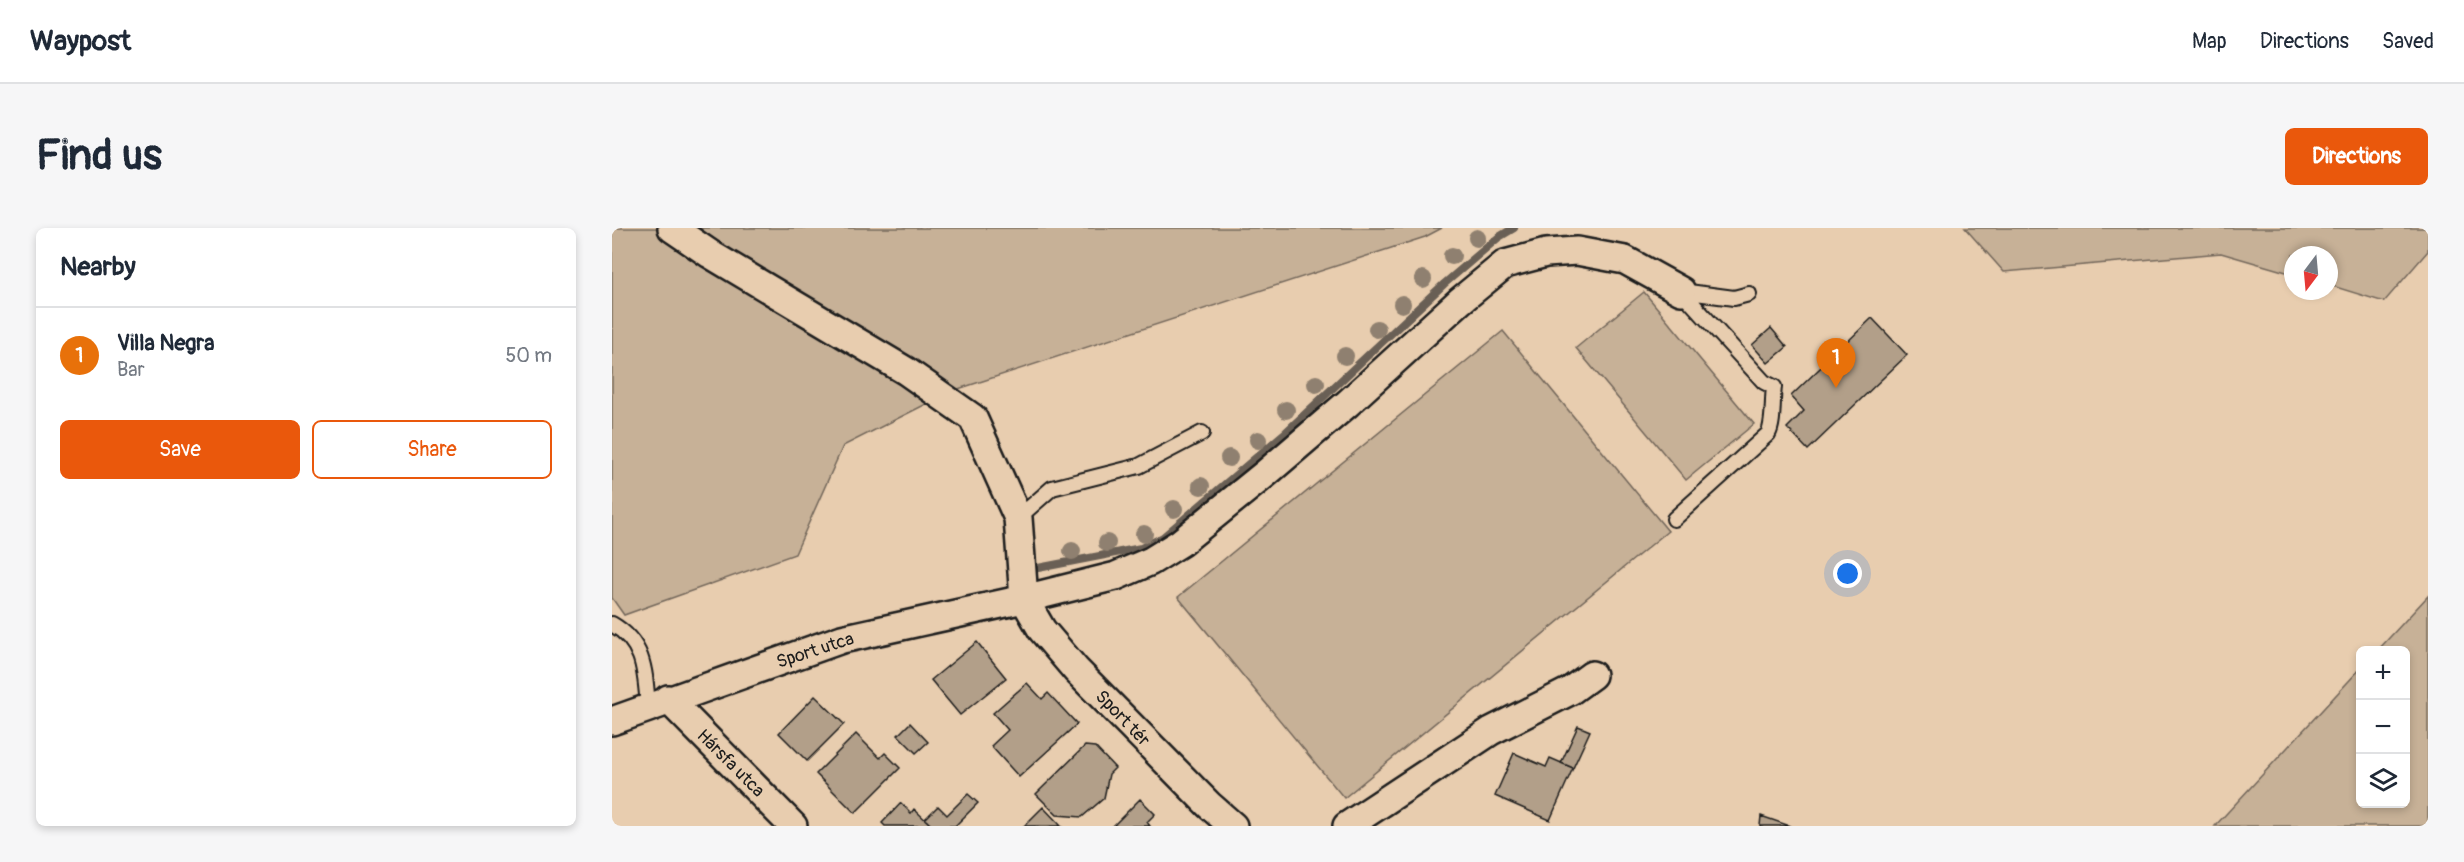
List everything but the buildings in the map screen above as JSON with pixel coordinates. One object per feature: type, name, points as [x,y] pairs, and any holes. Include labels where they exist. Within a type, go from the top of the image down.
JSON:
[{"type":"street","points":[[672,228],[720,260],[906,371],[973,418],[1018,518],[1024,600]]},
{"type":"street","name":"Sport utca","points":[[612,721],[842,639],[1024,600],[1116,576],[1151,561],[1180,543],[1348,403],[1460,301],[1505,264],[1546,254],[1577,251],[1625,260],[1680,291]]},
{"type":"street","name":"Sport tér","points":[[1024,600],[1042,630],[1076,670],[1209,805],[1233,826]]},
{"type":"street","points":[[1347,826],[1491,731],[1570,692],[1592,675]]},
{"type":"street","name":"Hársfa utca","points":[[658,703],[793,826]]},
{"type":"lane","points":[[1680,291],[1734,298],[1749,294]]},
{"type":"lane","points":[[1674,519],[1770,431],[1774,387],[1764,382],[1680,291]]},
{"type":"lane","points":[[1018,518],[1052,488],[1139,466],[1202,433]]},
{"type":"lane","points":[[612,624],[628,634],[638,648],[645,676],[658,703]]},
{"type":"shaded area","points":[[612,228],[1442,228],[1425,237],[952,391],[843,446],[795,554],[624,615],[612,598]]},
{"type":"shaded area","points":[[1965,228],[2425,228],[2428,230],[2428,251],[2384,302],[2338,288],[2338,246],[2284,246],[2284,271],[2221,253],[2004,272]]},
{"type":"shaded area","points":[[1644,292],[1754,424],[1686,480],[1576,348]]},
{"type":"shaded area","points":[[1503,331],[1668,531],[1344,798],[1178,597]]},
{"type":"shaded area","points":[[2428,596],[2428,826],[2215,826],[2356,673],[2356,808],[2410,808],[2410,646],[2382,646]]},
{"type":"waterway","points":[[1038,568],[1141,548],[1163,537],[1286,432],[1444,284],[1499,237],[1514,228]]},
{"type":"place","name":"Villa Negra","points":[[1836,388]]}]
